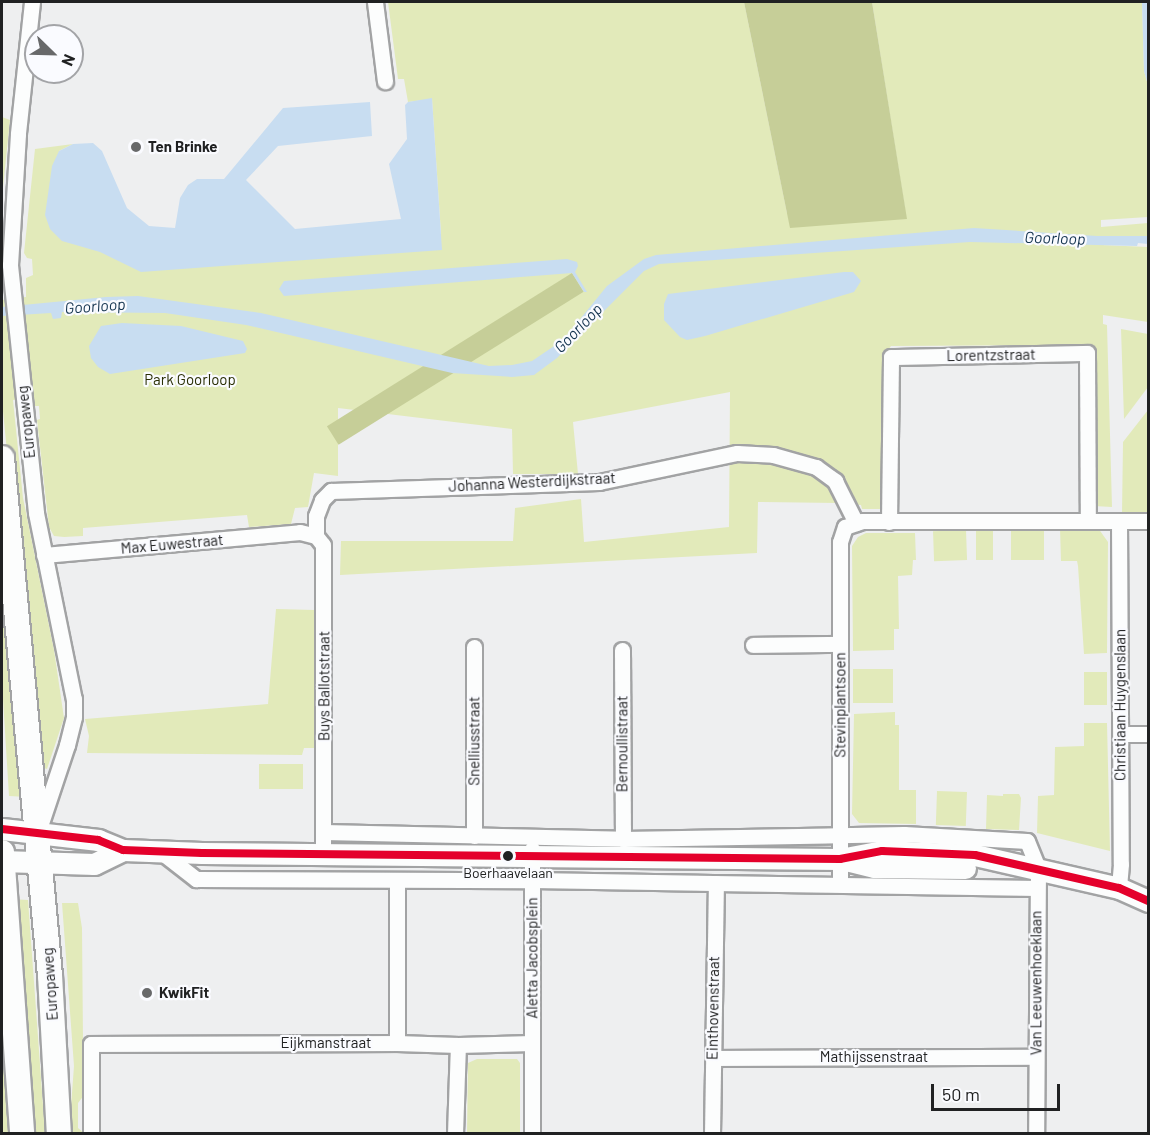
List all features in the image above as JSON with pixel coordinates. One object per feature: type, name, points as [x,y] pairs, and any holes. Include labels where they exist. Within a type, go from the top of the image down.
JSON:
[{"type":"main road","name":"Europaweg","points":[[2,458],[50,975],[59,1134]]},
{"type":"main road","points":[[2,829],[98,840],[123,850],[160,851],[323,855],[532,846],[840,859],[882,850],[975,855],[1038,878],[1119,888],[1149,901]]},
{"type":"main road","points":[[2,861],[94,864],[123,850]]},
{"type":"main road","points":[[2,852],[22,1134]]},
{"type":"street","name":"Europaweg","points":[[32,2],[15,170],[10,265],[36,513],[74,699],[74,717],[37,834]]},
{"type":"street","points":[[375,2],[386,81]]},
{"type":"street","name":"Lorentzstraat","points":[[889,522],[891,357],[1087,353],[1088,520]]},
{"type":"street","name":"Johanna Westerdijkstraat","points":[[316,536],[316,516],[322,500],[331,491],[599,482],[737,453],[773,455],[816,467],[835,481],[851,525]]},
{"type":"street","points":[[851,525],[862,521],[1149,521]]},
{"type":"street","name":"Christiaan Huygenslaan","points":[[1119,521],[1121,735],[1119,888]]},
{"type":"street","name":"Stevinplantsoen","points":[[840,884],[840,542],[851,525]]},
{"type":"street","name":"Max Euwestraat","points":[[44,555],[300,532],[316,536]]},
{"type":"street","name":"Buys Ballotstraat","points":[[316,536],[322,545],[323,855]]},
{"type":"street","points":[[753,645],[840,644]]},
{"type":"street","name":"Snelliusstraat","points":[[474,647],[474,836]]},
{"type":"street","name":"Bernoullistraat","points":[[622,650],[623,839]]},
{"type":"street","points":[[1121,735],[1149,735]]},
{"type":"street","points":[[160,851],[196,879],[840,884],[1038,878],[1027,841],[970,836],[840,833],[623,839],[532,846],[474,836],[324,832]]},
{"type":"street","name":"Aletta Jacobsplein","points":[[532,846],[532,1134]]},
{"type":"street","name":"Van Leeuwenhoeklaan","points":[[1036,1134],[1038,878]]},
{"type":"street","points":[[398,880],[398,1043],[458,1045],[532,1043]]},
{"type":"street","name":"Einthovenstraat","points":[[712,1134],[716,883]]},
{"type":"street","name":"Eijkmanstraat","points":[[91,1134],[91,1044],[398,1043]]},
{"type":"street","points":[[455,1134],[458,1045]]},
{"type":"street","name":"Mathijssenstraat","points":[[712,1058],[1036,1057]]},
{"type":"green space","name":"Park Goorloop","points":[[388,2],[744,2],[787,213],[905,209],[872,2],[1142,2],[1144,71],[1148,85],[1148,217],[1101,220],[1101,227],[1148,223],[1148,236],[1101,237],[1102,245],[1148,247],[1148,322],[1103,315],[1103,324],[1107,325],[1112,507],[1094,506],[1094,354],[1084,345],[891,346],[885,354],[883,509],[862,509],[861,505],[837,503],[758,502],[757,553],[340,575],[341,541],[513,541],[515,508],[581,499],[584,542],[729,527],[730,392],[573,422],[578,474],[513,474],[512,429],[338,408],[338,476],[314,473],[308,507],[295,508],[291,524],[249,527],[247,515],[83,528],[83,536],[64,537],[54,536],[49,527],[37,420],[40,419],[39,406],[35,406],[34,398],[13,400],[23,498],[54,650],[64,718],[47,769],[38,766],[2,401],[2,300],[26,297],[26,278],[33,275],[32,259],[27,258],[24,253],[35,149],[73,144],[59,151],[50,229],[441,234],[432,99],[408,102],[404,79],[398,79]]},
{"type":"green space","points":[[744,2],[872,2],[907,219],[790,228]]},
{"type":"green space","points":[[2,117],[10,120],[2,197]]},
{"type":"green space","points":[[572,273],[584,292],[339,445],[327,426]]},
{"type":"green space","points":[[1121,329],[1148,334],[1148,387],[1124,419]]},
{"type":"green space","points":[[1148,410],[1148,514],[1122,514],[1123,442]]},
{"type":"green space","points":[[1011,528],[1044,528],[1044,560],[1011,560]]},
{"type":"green space","points":[[1060,528],[1098,528],[1108,542],[1107,653],[1084,654],[1078,566],[1077,561],[1061,561]]},
{"type":"green space","points":[[966,530],[967,560],[934,561],[933,531]]},
{"type":"green space","points":[[976,530],[993,530],[993,560],[976,560]]},
{"type":"green space","points":[[866,533],[915,533],[916,560],[913,560],[912,575],[898,576],[899,629],[894,629],[894,650],[853,651],[852,546],[858,537]]},
{"type":"green space","points":[[2,550],[27,797],[9,796],[2,683]]},
{"type":"green space","points":[[276,609],[315,610],[316,748],[304,748],[302,755],[87,753],[89,736],[85,719],[268,704]]},
{"type":"green space","points":[[853,669],[893,669],[893,703],[853,703]]},
{"type":"green space","points":[[1084,672],[1107,672],[1107,705],[1084,705]]},
{"type":"green space","points":[[895,712],[895,725],[899,725],[899,790],[916,790],[916,824],[859,823],[852,814],[854,714]]},
{"type":"green space","points":[[1084,723],[1107,723],[1110,851],[1037,833],[1038,796],[1054,795],[1055,747],[1084,746]]},
{"type":"green space","points":[[259,764],[303,764],[303,789],[259,789]]},
{"type":"green space","points":[[937,791],[967,792],[966,826],[936,825]]},
{"type":"green space","points":[[1003,794],[1019,794],[1021,798],[1019,830],[986,829],[987,795],[1003,796]]},
{"type":"green space","points":[[11,899],[28,900],[45,1133],[31,1133]]},
{"type":"green space","points":[[62,903],[78,903],[82,928],[83,1040],[88,1046],[85,1094],[78,1103],[78,1128],[84,1133],[69,1133],[74,1066]]},
{"type":"green space","points":[[2,999],[14,1133],[2,1133]]},
{"type":"green space","points":[[477,1059],[517,1059],[520,1063],[520,1133],[467,1133],[468,1063]]},
{"type":"water","points":[[1142,2],[1148,2],[1148,85],[1144,71]]},
{"type":"water","points":[[432,98],[442,250],[141,272],[100,252],[62,241],[50,229],[45,215],[52,166],[59,151],[73,144],[93,143],[102,151],[127,208],[149,226],[175,228],[180,198],[188,185],[197,179],[224,179],[283,108],[370,102],[372,136],[278,146],[246,180],[295,229],[401,219],[389,164],[407,139],[405,105],[408,102]]},
{"type":"water","name":"Goorloop","points":[[974,228],[1097,236],[1148,236],[1148,244],[1138,243],[1137,246],[970,242],[659,264],[644,271],[557,358],[534,375],[512,377],[452,373],[246,325],[165,313],[62,312],[61,318],[53,319],[51,313],[2,316],[2,307],[138,296],[261,313],[489,366],[512,365],[532,361],[563,340],[607,286],[644,259],[656,255]]},
{"type":"water","points":[[567,259],[577,262],[575,272],[587,292],[584,292],[572,273],[284,296],[279,289],[284,281]]},
{"type":"water","points":[[853,272],[861,281],[854,292],[705,336],[687,340],[680,337],[664,320],[664,304],[668,294]]},
{"type":"water","points":[[122,323],[181,326],[243,341],[247,349],[245,353],[110,374],[98,367],[91,358],[89,346],[101,326]]},
{"type":"transit line","points":[[2,829],[98,840],[123,850],[202,853],[840,859],[882,851],[975,855],[1119,888],[1148,901]]},
{"type":"place","name":"Ten Brinke","points":[[136,147]]},
{"type":"place","name":"Boerhaavelaan","points":[[508,856]]},
{"type":"place","name":"KwikFit","points":[[147,993]]}]
